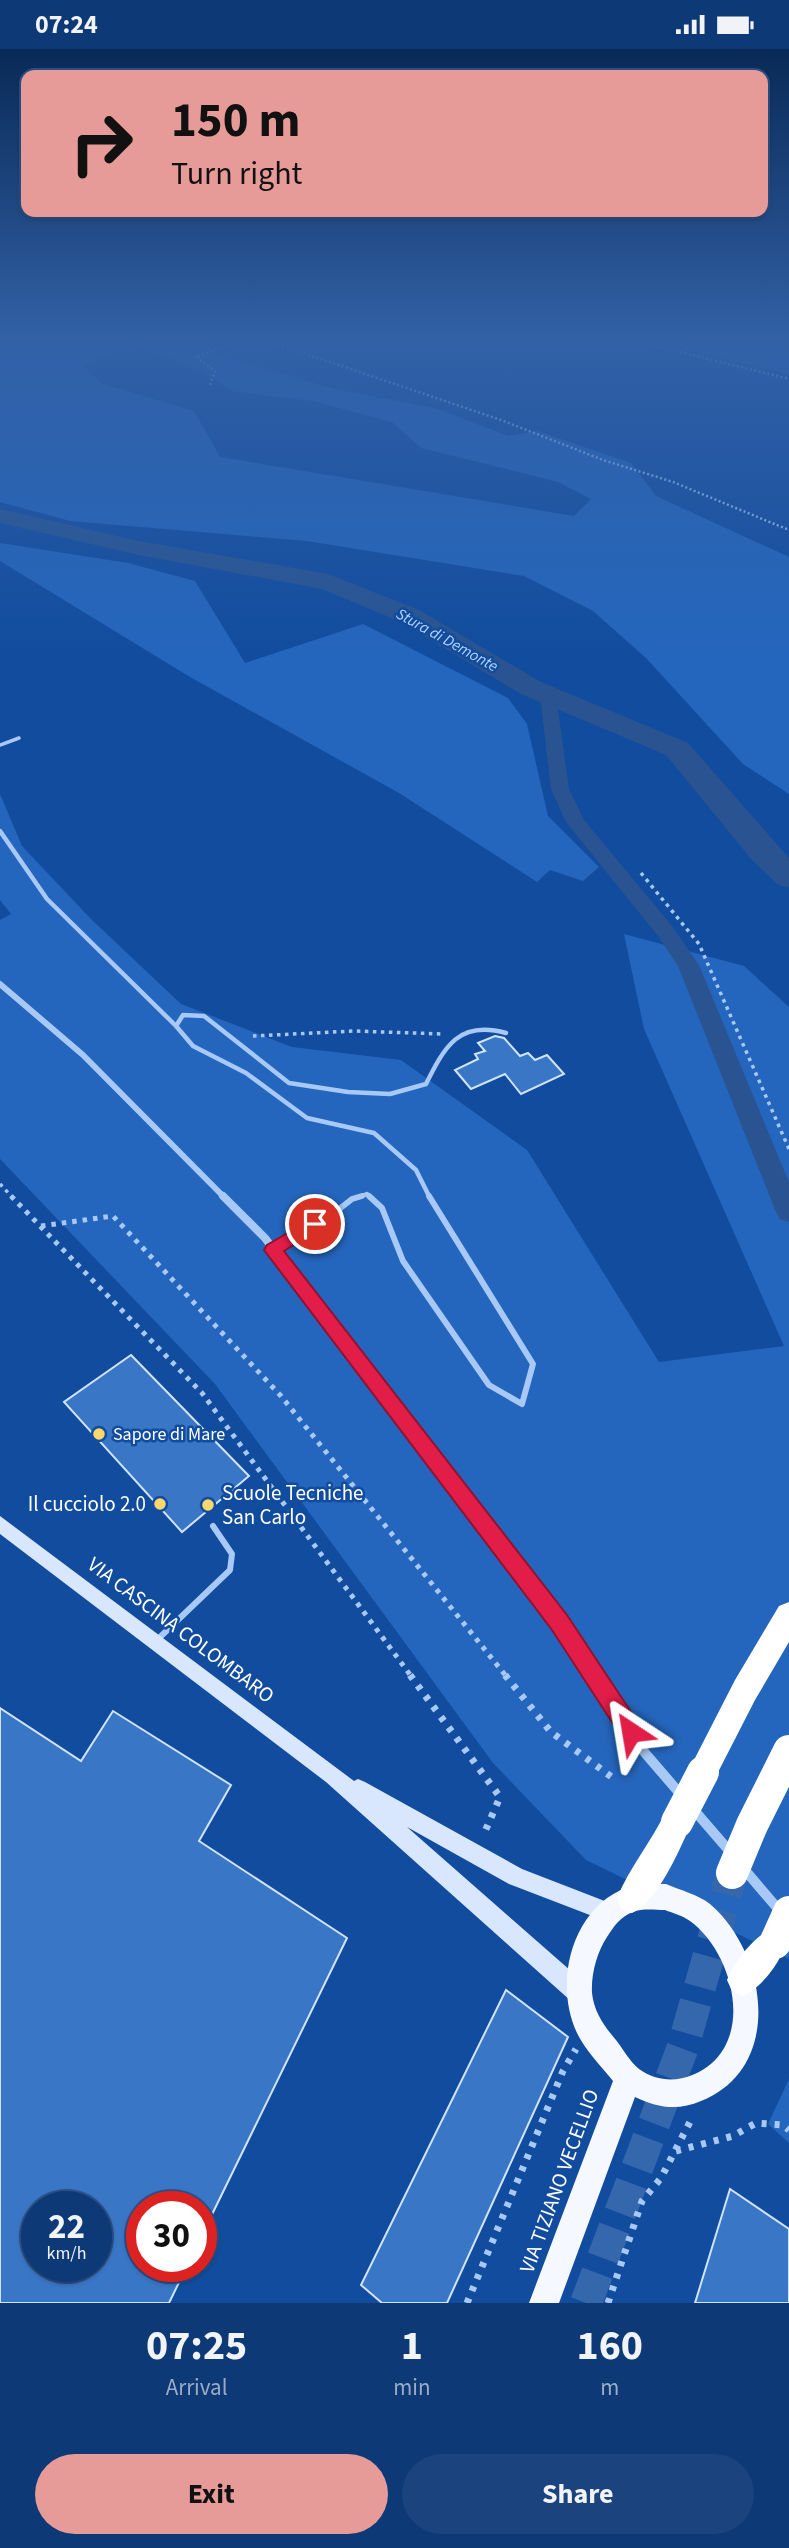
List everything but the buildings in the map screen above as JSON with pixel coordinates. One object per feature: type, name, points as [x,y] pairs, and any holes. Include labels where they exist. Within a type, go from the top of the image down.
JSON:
[{"type":"highway","points":[[620,1905],[661,1854],[745,1690],[789,1616]]},
{"type":"highway","points":[[732,1873],[752,1825],[789,1751]]},
{"type":"highway","points":[[743,1980],[782,1932],[789,1912]]},
{"type":"main road","name":"VIA CASCINA COLOMBARO","points":[[0,1524],[333,1775],[579,1993]]},
{"type":"main road","name":"VIA CASCINA COLOMBARO","points":[[333,1775],[516,1877],[620,1905]]},
{"type":"main road","points":[[666,1897],[699,1912],[726,1941],[743,1980],[746,2010],[742,2040],[729,2066],[709,2084],[684,2094],[655,2092],[628,2078],[588,2027],[579,1993],[585,1946],[620,1905],[666,1897]]},
{"type":"main road","name":"VIA TIZIANO VECELLIO","points":[[544,2303],[628,2078]]},
{"type":"street","points":[[0,984],[83,1055],[265,1238],[559,1623],[645,1753],[782,1932]]},
{"type":"street","points":[[273,1250],[338,1210]]},
{"type":"lane","points":[[0,745],[19,738]]},
{"type":"lane","points":[[0,831],[47,899],[193,1046],[246,1073],[307,1118],[374,1133],[416,1170],[439,1216],[533,1364],[522,1404],[489,1385],[403,1261],[382,1208],[367,1194],[352,1199],[338,1210]]},
{"type":"lane","points":[[176,1027],[183,1015],[204,1016],[289,1083],[348,1092],[390,1094],[426,1084],[441,1054],[458,1034],[491,1027],[506,1033]]},
{"type":"lane","points":[[156,1641],[230,1570],[233,1554],[213,1526]]},
{"type":"path","points":[[565,445],[673,482],[789,530]]},
{"type":"path","points":[[641,873],[699,944],[789,1149]]},
{"type":"path","points":[[227,1034],[289,1036],[355,1031],[458,1034]]},
{"type":"path","points":[[0,1185],[202,1393],[500,1797],[475,1854]]},
{"type":"path","points":[[41,1226],[113,1216],[281,1396],[551,1732],[617,1781]]},
{"type":"path","points":[[467,2303],[563,2071],[588,2027]]},
{"type":"path","points":[[608,2303],[642,2201],[661,2178],[709,2084]]},
{"type":"path","points":[[675,2151],[733,2136],[756,2123],[783,2125],[789,2130]]},
{"type":"shaded area","points":[[0,445],[213,445],[220,457],[574,516],[591,499],[558,482],[418,445],[579,445],[631,463],[656,496],[789,557],[789,794],[743,764],[646,658],[593,611],[524,576],[307,541],[70,521],[0,502]]},
{"type":"shaded area","points":[[0,543],[128,563],[195,581],[245,663],[363,624],[508,698],[527,724],[548,816],[599,867],[583,881],[550,870],[537,882],[399,793],[190,677],[0,561]]},
{"type":"shaded area","points":[[0,794],[22,846],[91,919],[181,1004],[292,1047],[401,1060],[527,1150],[659,1362],[784,1346],[644,1029],[624,934],[744,966],[789,1007],[789,1959],[586,1860],[493,1763],[215,1384],[0,1159],[0,920],[11,914],[0,900]]},
{"type":"shaded area","points":[[789,2079],[789,2143],[768,2124]]},
{"type":"waterway","name":"Stura di Demonte","points":[[0,516],[139,548],[328,582],[410,616],[531,688],[677,749],[764,853],[789,877]]},
{"type":"waterway","points":[[548,695],[560,789],[575,822],[665,931],[688,965],[789,1212]]},
{"type":"tunnel","points":[[586,2303],[683,2047],[732,1873]]},
{"type":"place","name":"Sapore di Mare","points":[[99,1434]]},
{"type":"place","name":"Il cucciolo 2.0","points":[[160,1504]]},
{"type":"place","name":"Scuole Tecniche San Carlo","points":[[208,1505]]},
{"type":"route","points":[[315,1224],[273,1250],[559,1623],[631,1732]]}]
